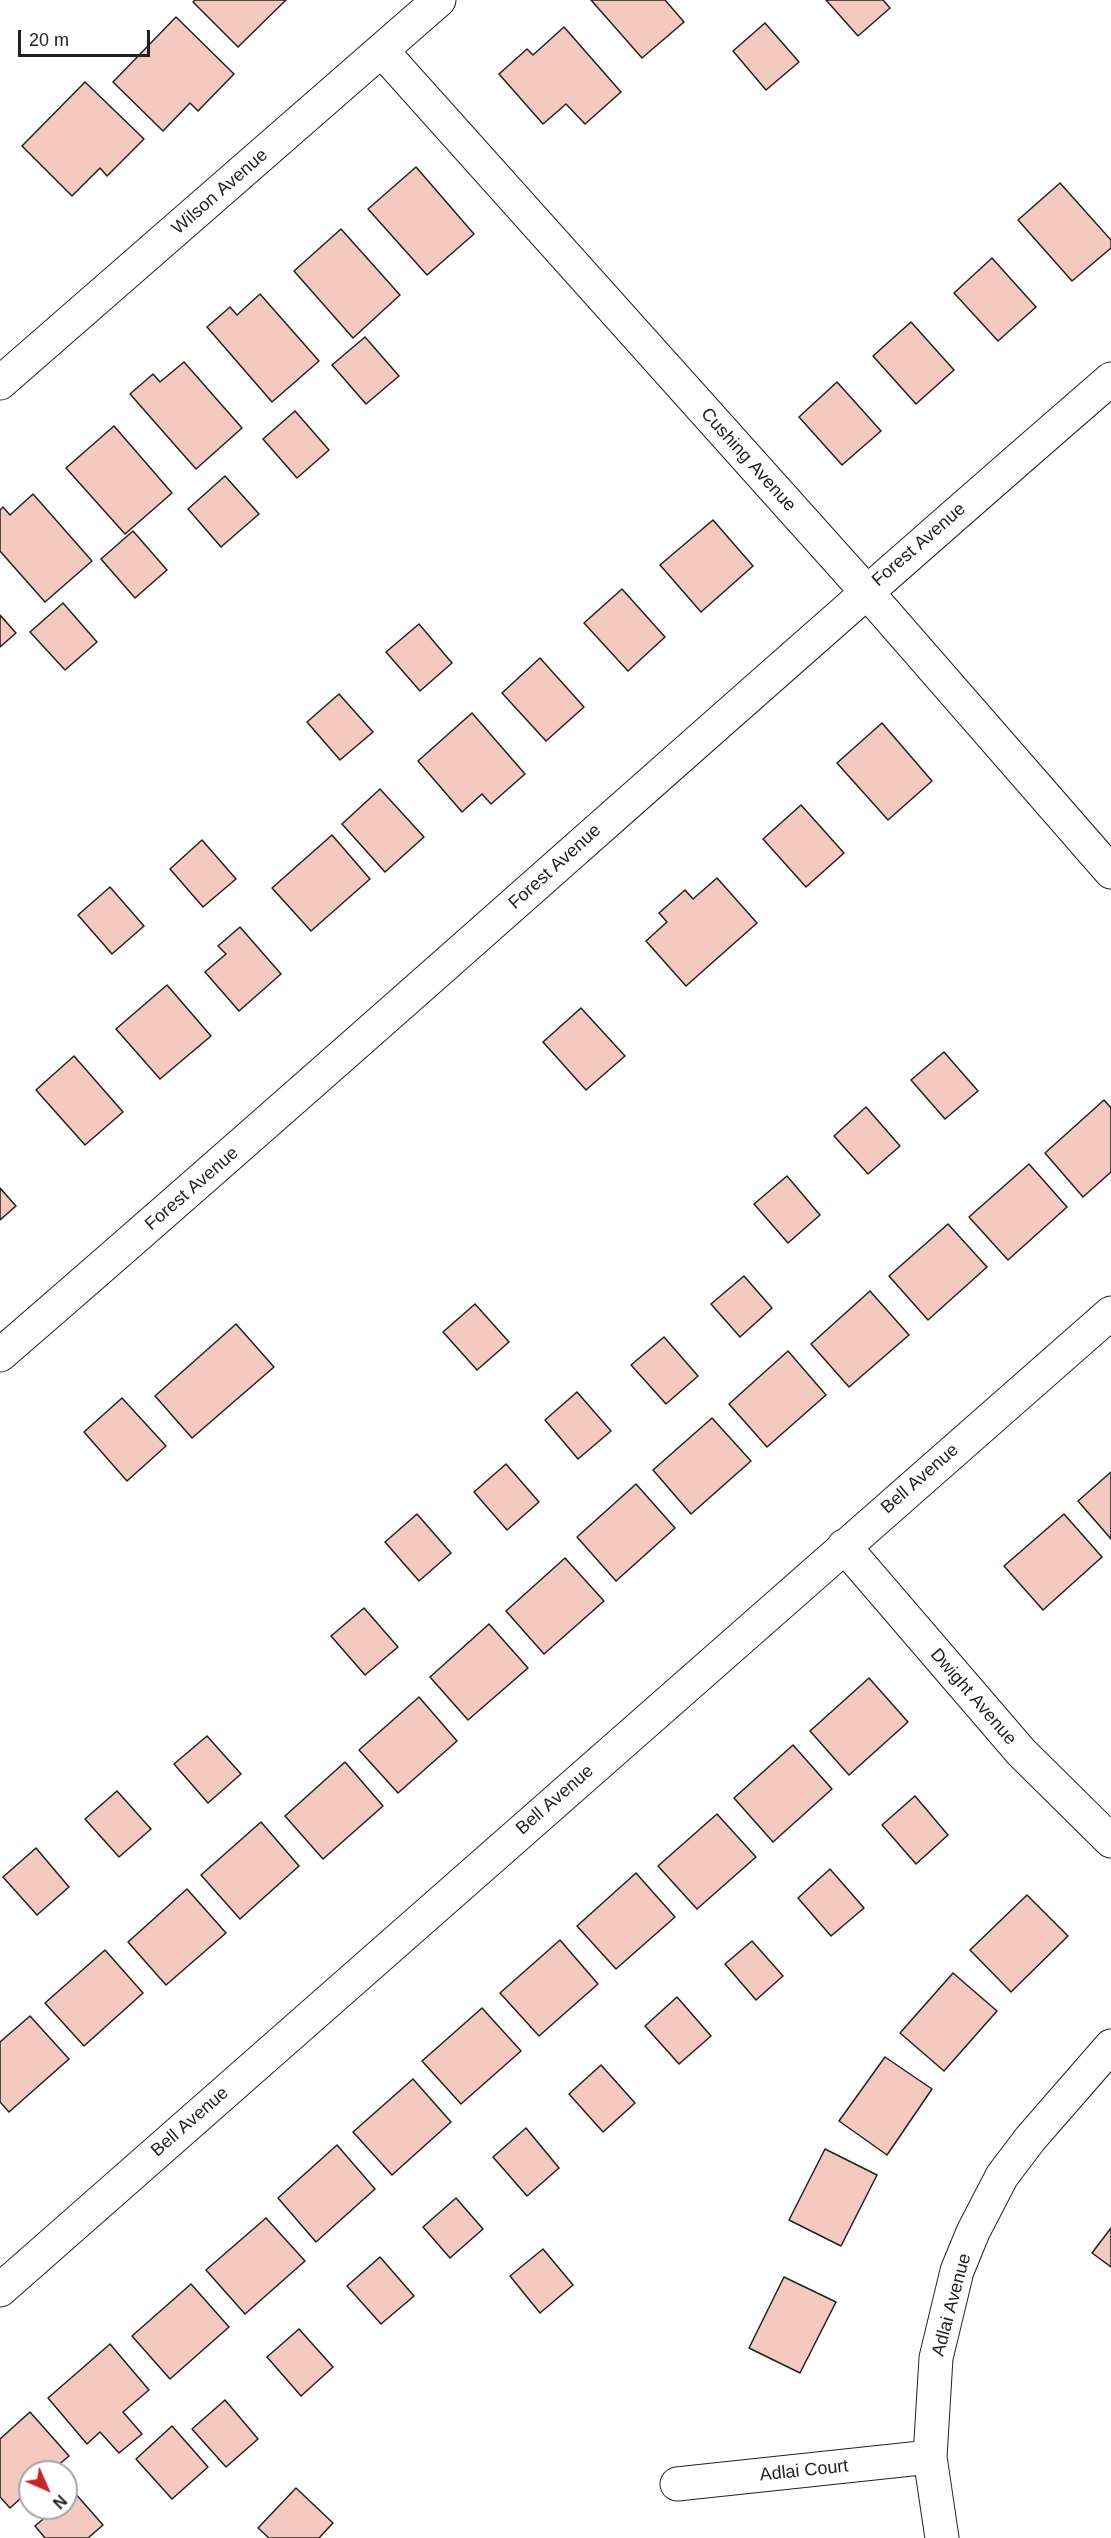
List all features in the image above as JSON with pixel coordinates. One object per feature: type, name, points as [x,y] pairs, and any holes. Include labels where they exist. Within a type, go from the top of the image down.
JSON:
[{"type":"street","name":"Wilson Avenue","points":[[0,383],[439,0]]},
{"type":"street","name":"Cushing Avenue","points":[[382,51],[866,591],[1097,859],[1111,872]]},
{"type":"street","name":"Forest Avenue","points":[[0,1355],[220,1165],[866,591],[1111,379]]},
{"type":"street","name":"Bell Avenue","points":[[0,2290],[1111,1313]]},
{"type":"street","name":"Dwight Avenue","points":[[844,1546],[1021,1752],[1111,1841]]},
{"type":"street","name":"Adlai Avenue","points":[[942,2538],[930,2457],[936,2358],[957,2271],[973,2232],[1002,2176],[1030,2139],[1111,2046]]},
{"type":"street","name":"Adlai Court","points":[[677,2484],[930,2457]]},
{"type":"building","points":[[195,0],[286,0],[238,47],[193,2]]},
{"type":"building","points":[[591,0],[665,0],[684,22],[642,58]]},
{"type":"building","points":[[826,0],[883,0],[890,8],[858,36]]},
{"type":"building","points":[[176,17],[234,74],[198,111],[190,103],[163,131],[113,82]]},
{"type":"building","points":[[765,23],[799,62],[766,90],[733,51]]},
{"type":"building","points":[[564,27],[621,92],[585,124],[566,104],[543,124],[499,74],[527,49],[533,55]]},
{"type":"building","points":[[85,82],[144,139],[107,176],[100,168],[72,196],[22,146]]},
{"type":"building","points":[[416,167],[474,234],[427,275],[368,209]]},
{"type":"building","points":[[1060,183],[1111,240],[1111,248],[1072,281],[1018,220]]},
{"type":"building","points":[[341,229],[400,295],[353,338],[294,271]]},
{"type":"building","points":[[992,258],[1036,307],[998,341],[954,293]]},
{"type":"building","points":[[260,294],[319,361],[272,402],[207,327],[230,307],[237,315]]},
{"type":"building","points":[[911,322],[954,370],[916,404],[873,356]]},
{"type":"building","points":[[365,337],[399,376],[366,404],[332,365]]},
{"type":"building","points":[[184,362],[242,428],[196,469],[130,394],[153,374],[160,382]]},
{"type":"building","points":[[837,382],[881,431],[842,465],[799,417]]},
{"type":"building","points":[[295,411],[329,450],[297,478],[263,439]]},
{"type":"building","points":[[114,426],[172,493],[125,534],[66,468]]},
{"type":"building","points":[[225,476],[259,514],[221,547],[188,509]]},
{"type":"building","points":[[33,494],[92,561],[45,602],[0,551],[0,510],[3,507],[10,515]]},
{"type":"building","points":[[713,520],[753,566],[701,612],[660,565]]},
{"type":"building","points":[[133,531],[167,570],[135,598],[101,559]]},
{"type":"building","points":[[622,589],[665,637],[628,671],[584,623]]},
{"type":"building","points":[[63,603],[97,642],[65,670],[30,632]]},
{"type":"building","points":[[0,615],[16,633],[0,647]]},
{"type":"building","points":[[419,624],[452,663],[420,691],[386,652]]},
{"type":"building","points":[[540,658],[584,707],[546,741],[502,693]]},
{"type":"building","points":[[339,694],[373,732],[340,760],[307,722]]},
{"type":"building","points":[[472,713],[525,774],[491,804],[482,794],[462,812],[418,761]]},
{"type":"building","points":[[882,723],[932,781],[888,820],[837,763]]},
{"type":"building","points":[[380,789],[424,837],[385,872],[342,824]]},
{"type":"building","points":[[801,805],[844,853],[806,887],[763,839]]},
{"type":"building","points":[[332,835],[370,879],[311,931],[272,888]]},
{"type":"building","points":[[202,840],[236,879],[203,907],[170,869]]},
{"type":"building","points":[[717,878],[757,923],[686,986],[646,941],[667,922],[659,913],[685,890],[693,899]]},
{"type":"building","points":[[110,887],[144,926],[112,954],[78,915]]},
{"type":"building","points":[[240,927],[281,974],[239,1011],[205,972],[226,954],[218,946]]},
{"type":"building","points":[[167,985],[211,1036],[160,1079],[116,1029]]},
{"type":"building","points":[[581,1008],[625,1056],[586,1090],[543,1042]]},
{"type":"building","points":[[944,1052],[978,1091],[945,1119],[911,1080]]},
{"type":"building","points":[[74,1056],[123,1112],[85,1145],[36,1090]]},
{"type":"building","points":[[1104,1100],[1111,1108],[1111,1172],[1083,1197],[1045,1153]]},
{"type":"building","points":[[866,1107],[900,1146],[868,1174],[834,1136]]},
{"type":"building","points":[[1029,1164],[1067,1207],[1008,1260],[969,1217]]},
{"type":"building","points":[[787,1176],[820,1215],[788,1243],[754,1204]]},
{"type":"building","points":[[0,1188],[16,1206],[0,1220]]},
{"type":"building","points":[[948,1224],[987,1267],[928,1320],[889,1276]]},
{"type":"building","points":[[744,1276],[772,1308],[740,1337],[711,1304]]},
{"type":"building","points":[[870,1291],[909,1335],[849,1387],[811,1344]]},
{"type":"building","points":[[475,1304],[509,1342],[477,1370],[443,1332]]},
{"type":"building","points":[[236,1324],[274,1367],[192,1438],[155,1396]]},
{"type":"building","points":[[664,1337],[698,1376],[666,1404],[631,1365]]},
{"type":"building","points":[[788,1351],[826,1395],[767,1447],[729,1404]]},
{"type":"building","points":[[577,1392],[611,1431],[578,1459],[545,1420]]},
{"type":"building","points":[[122,1398],[166,1446],[127,1481],[84,1432]]},
{"type":"building","points":[[712,1418],[751,1461],[691,1514],[653,1470]]},
{"type":"building","points":[[506,1464],[539,1502],[507,1530],[474,1492]]},
{"type":"building","points":[[1111,1472],[1111,1539],[1078,1501]]},
{"type":"building","points":[[636,1484],[675,1528],[616,1581],[577,1537]]},
{"type":"building","points":[[417,1514],[451,1553],[419,1581],[385,1542]]},
{"type":"building","points":[[1064,1514],[1102,1557],[1043,1610],[1004,1566]]},
{"type":"building","points":[[565,1558],[604,1601],[544,1654],[506,1611]]},
{"type":"building","points":[[364,1608],[398,1647],[365,1675],[331,1636]]},
{"type":"building","points":[[489,1624],[528,1668],[468,1720],[430,1677]]},
{"type":"building","points":[[869,1678],[908,1722],[849,1775],[810,1731]]},
{"type":"building","points":[[419,1697],[457,1741],[398,1793],[359,1750]]},
{"type":"building","points":[[207,1736],[241,1774],[208,1803],[174,1764]]},
{"type":"building","points":[[793,1745],[832,1789],[773,1842],[734,1798]]},
{"type":"building","points":[[345,1762],[383,1806],[323,1859],[285,1816]]},
{"type":"building","points":[[117,1791],[151,1829],[119,1857],[85,1819]]},
{"type":"building","points":[[915,1796],[948,1835],[916,1864],[882,1825]]},
{"type":"building","points":[[717,1814],[756,1857],[697,1909],[658,1866]]},
{"type":"building","points":[[261,1822],[299,1866],[240,1919],[201,1875]]},
{"type":"building","points":[[36,1848],[69,1887],[37,1915],[3,1877]]},
{"type":"building","points":[[830,1869],[864,1908],[831,1936],[798,1898]]},
{"type":"building","points":[[636,1873],[675,1917],[616,1969],[577,1926]]},
{"type":"building","points":[[187,1889],[226,1933],[166,1985],[128,1942]]},
{"type":"building","points":[[1027,1895],[1068,1936],[1011,1992],[970,1950]]},
{"type":"building","points":[[560,1940],[598,1984],[539,2036],[500,1993]]},
{"type":"building","points":[[752,1941],[783,1976],[756,2000],[725,1964]]},
{"type":"building","points":[[105,1950],[143,1993],[84,2046],[45,2003]]},
{"type":"building","points":[[953,1973],[997,2011],[944,2071],[900,2033]]},
{"type":"building","points":[[677,1997],[711,2036],[679,2064],[645,2026]]},
{"type":"building","points":[[482,2008],[521,2051],[461,2104],[422,2061]]},
{"type":"building","points":[[30,2016],[69,2059],[9,2112],[0,2102],[0,2042]]},
{"type":"building","points":[[885,2057],[932,2089],[887,2155],[839,2121]]},
{"type":"building","points":[[601,2065],[635,2103],[603,2132],[569,2094]]},
{"type":"building","points":[[413,2079],[451,2122],[392,2175],[353,2132]]},
{"type":"building","points":[[526,2128],[559,2168],[527,2196],[493,2157]]},
{"type":"building","points":[[337,2145],[375,2189],[316,2242],[278,2198]]},
{"type":"building","points":[[825,2149],[877,2175],[841,2246],[789,2220]]},
{"type":"building","points":[[456,2198],[483,2229],[450,2258],[423,2227]]},
{"type":"building","points":[[266,2218],[305,2261],[245,2314],[206,2270]]},
{"type":"building","points":[[1111,2228],[1111,2267],[1092,2253]]},
{"type":"building","points":[[543,2249],[573,2285],[540,2313],[510,2276]]},
{"type":"building","points":[[380,2257],[414,2296],[381,2324],[347,2286]]},
{"type":"building","points":[[784,2277],[836,2302],[800,2373],[749,2348]]},
{"type":"building","points":[[191,2284],[229,2327],[170,2379],[132,2336]]},
{"type":"building","points":[[299,2329],[333,2367],[301,2396],[267,2357]]},
{"type":"building","points":[[110,2344],[149,2390],[123,2412],[142,2434],[119,2453],[100,2432],[87,2444],[48,2398]]},
{"type":"building","points":[[225,2400],[258,2439],[226,2467],[192,2429]]},
{"type":"building","points":[[30,2412],[69,2456],[64,2460],[18,2460],[18,2501],[10,2508],[0,2497],[0,2439]]},
{"type":"building","points":[[172,2426],[208,2467],[172,2499],[136,2459]]},
{"type":"building","points":[[296,2488],[333,2523],[319,2538],[269,2538],[258,2528]]},
{"type":"building","points":[[78,2497],[103,2525],[88,2538],[45,2538],[35,2526],[42,2520],[78,2520]]}]
